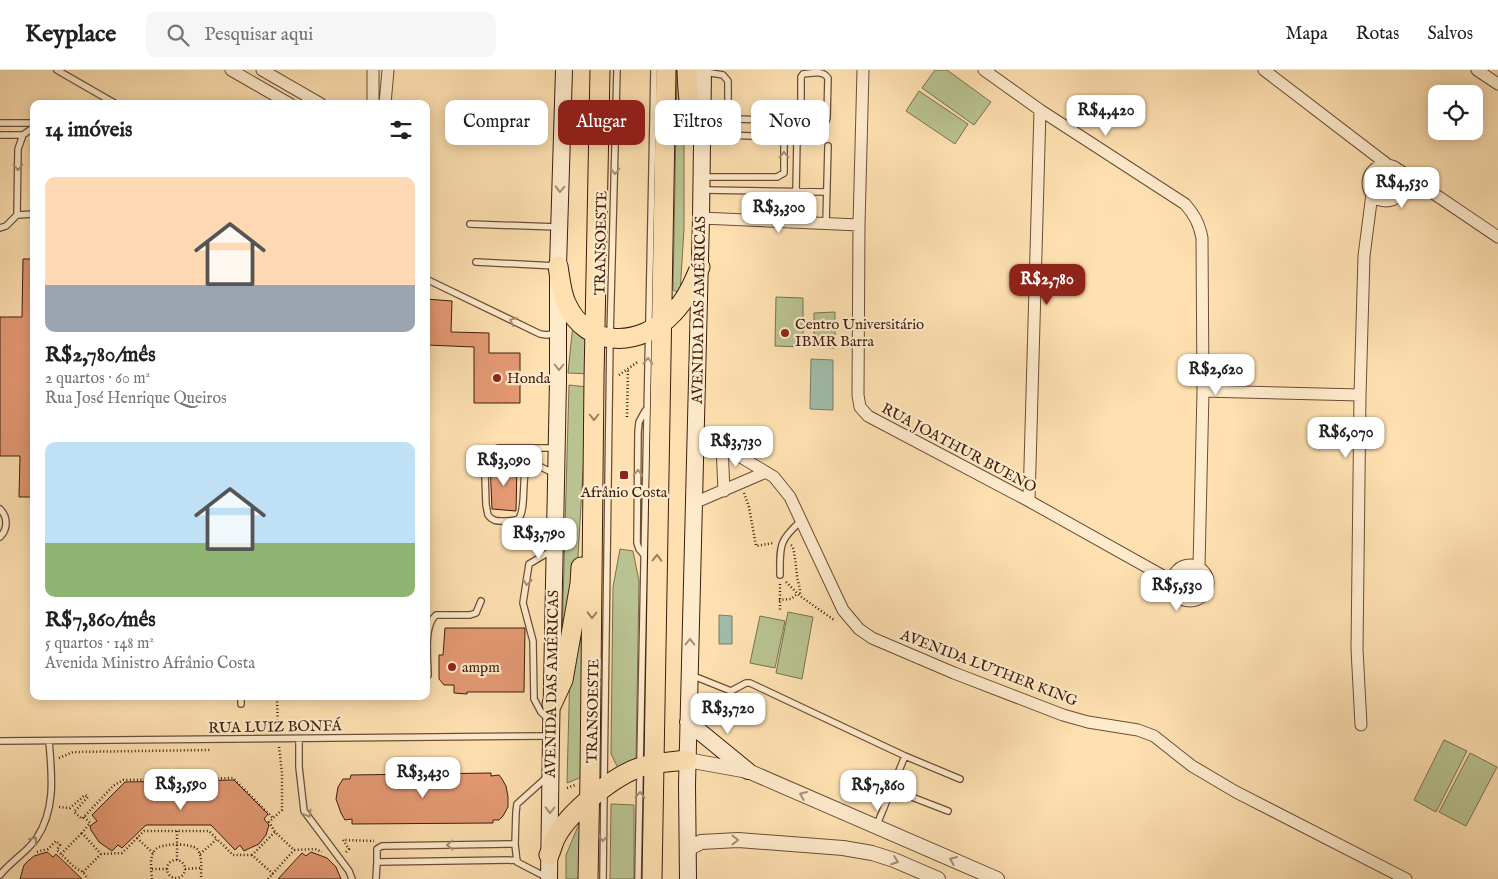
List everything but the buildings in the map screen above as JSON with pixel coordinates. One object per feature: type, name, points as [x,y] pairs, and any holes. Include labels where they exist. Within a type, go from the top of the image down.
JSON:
[{"type":"highway","points":[[588,879],[593,505],[602,336],[600,70]]},
{"type":"highway","points":[[652,879],[647,766],[655,328],[666,70]]},
{"type":"highway","points":[[688,100],[698,70]]},
{"type":"highway","points":[[558,266],[562,292],[566,303],[577,321],[602,336],[623,340],[634,338],[655,328],[673,314],[689,292],[700,267]]},
{"type":"highway","points":[[551,720],[563,680],[580,584],[582,541],[593,505]]},
{"type":"highway","points":[[550,855],[562,828],[604,787],[647,766],[687,760]]},
{"type":"main road","name":"AVENIDA DAS AMÉRICAS","points":[[549,879],[557,475],[558,266],[564,70]]},
{"type":"main road","name":"AVENIDA DAS AMÉRICAS","points":[[698,70],[701,100]]},
{"type":"main road","name":"AVENIDA DAS AMÉRICAS","points":[[689,874],[687,760],[702,218],[701,145]]},
{"type":"main road","points":[[688,722],[748,771]]},
{"type":"street","points":[[231,70],[283,100]]},
{"type":"street","points":[[262,70],[314,100]]},
{"type":"street","points":[[373,70],[373,100]]},
{"type":"street","points":[[385,100],[388,70]]},
{"type":"street","name":"RUA JOATHUR BUENO","points":[[863,70],[858,225],[858,403],[863,412],[1172,581],[1174,592],[1182,600],[1193,602],[1203,596],[1208,586],[1208,580],[1199,567]]},
{"type":"street","points":[[984,70],[1040,110],[1185,204],[1194,215],[1200,228],[1202,238],[1203,390],[1199,567],[1193,565],[1182,567],[1177,571],[1172,581]]},
{"type":"street","points":[[1264,70],[1388,164],[1498,237]]},
{"type":"street","points":[[1477,70],[1498,84]]},
{"type":"street","points":[[1028,501],[1040,110]]},
{"type":"street","points":[[1388,164],[1372,171],[1368,189],[1376,198],[1387,201],[1398,197],[1404,187],[1404,181],[1399,170]]},
{"type":"street","points":[[1361,725],[1357,649],[1360,396],[1364,256],[1372,194]]},
{"type":"street","points":[[702,218],[858,225]]},
{"type":"street","points":[[1203,390],[1360,396]]},
{"type":"street","name":"AVENIDA LUTHER KING","points":[[696,430],[774,477],[782,485],[790,497],[843,610],[859,629],[872,638],[1037,706],[1071,718],[1138,730],[1154,736],[1192,766],[1236,792],[1406,879]]},
{"type":"street","points":[[722,446],[724,492]]},
{"type":"street","points":[[694,504],[766,472]]},
{"type":"street","points":[[687,760],[748,771],[997,879]]},
{"type":"street","points":[[688,848],[702,842],[738,840],[843,848],[872,853],[894,860],[938,879]]},
{"type":"lane","points":[[57,70],[109,100]]},
{"type":"lane","name":"TRANSOESTE","points":[[603,879],[608,544],[612,535],[614,430],[610,417],[602,336],[617,70]]},
{"type":"lane","points":[[638,879],[647,766],[644,555],[638,546],[638,432],[639,422],[646,410],[655,328],[654,70]]},
{"type":"lane","points":[[698,70],[723,76],[728,81],[728,100]]},
{"type":"lane","points":[[820,73],[825,75],[828,78],[826,121],[801,121],[800,77],[804,74],[820,73]]},
{"type":"lane","points":[[0,122],[30,125]]},
{"type":"lane","points":[[17,215],[18,149],[23,135],[30,129]]},
{"type":"lane","points":[[0,135],[23,135]]},
{"type":"lane","points":[[702,183],[777,177],[784,173],[784,144],[781,139],[741,136]]},
{"type":"lane","points":[[796,191],[797,145]]},
{"type":"lane","points":[[826,223],[828,146]]},
{"type":"lane","points":[[702,183],[827,192]]},
{"type":"lane","points":[[0,228],[6,226],[17,215],[30,214]]},
{"type":"lane","points":[[470,224],[559,227]]},
{"type":"lane","points":[[476,262],[558,266]]},
{"type":"lane","points":[[430,281],[540,334],[559,333]]},
{"type":"lane","points":[[557,448],[498,448],[488,454],[485,459],[488,515],[496,521],[517,520],[521,514],[523,476],[526,468],[536,465],[557,475]]},
{"type":"lane","points":[[0,509],[6,521],[5,532],[0,537]]},
{"type":"lane","points":[[780,575],[781,544],[789,532],[801,521]]},
{"type":"lane","points":[[551,720],[541,712],[534,700],[533,641],[523,603],[529,564],[555,549]]},
{"type":"lane","points":[[430,626],[432,619],[436,616],[470,615],[476,613],[481,601]]},
{"type":"lane","points":[[690,674],[731,691],[746,683],[750,683],[905,756],[960,779]]},
{"type":"lane","points":[[241,704],[242,700]]},
{"type":"lane","name":"RUA LUIZ BONFÁ","points":[[0,741],[299,739],[551,720]]},
{"type":"lane","points":[[299,739],[299,767],[304,811],[349,871],[352,879]]},
{"type":"lane","points":[[0,875],[35,840],[44,823],[52,795],[49,741]]},
{"type":"lane","points":[[876,827],[905,756]]},
{"type":"lane","points":[[549,879],[519,864],[516,860],[516,812],[517,804],[550,774]]},
{"type":"lane","points":[[891,788],[948,811]]},
{"type":"lane","points":[[376,879],[377,849],[382,846],[516,844]]},
{"type":"lane","points":[[376,862],[516,860]]},
{"type":"path","points":[[616,377],[642,358]]},
{"type":"path","points":[[627,417],[628,369]]},
{"type":"path","points":[[741,483],[749,507],[756,546]]},
{"type":"path","points":[[780,575],[797,594],[828,616],[839,622],[850,620]]},
{"type":"path","points":[[780,575],[780,611]]},
{"type":"path","points":[[779,600],[791,599],[797,594]]},
{"type":"path","points":[[277,700],[278,730]]},
{"type":"path","points":[[50,758],[62,757],[73,752],[218,750]]},
{"type":"path","points":[[84,817],[114,786],[123,780],[233,778],[273,818]]},
{"type":"path","points":[[49,806],[70,808],[85,795],[88,797],[74,812],[82,819],[84,817],[90,822],[61,854]]},
{"type":"path","points":[[83,872],[101,854],[122,853],[144,831],[209,831],[233,855],[252,855],[273,874]]},
{"type":"path","points":[[177,831],[177,860]]},
{"type":"path","points":[[252,855],[275,832]]},
{"type":"path","points":[[82,833],[101,854]]},
{"type":"path","points":[[137,838],[154,853]]},
{"type":"path","points":[[200,854],[217,839]]},
{"type":"path","points":[[347,840],[368,840]]},
{"type":"path","points":[[31,854],[48,850],[56,841],[60,845],[57,850],[74,867],[83,872],[88,879]]},
{"type":"path","points":[[152,879],[152,857],[156,849],[165,845],[192,845],[198,849],[201,879]]},
{"type":"path","points":[[268,879],[294,850]]},
{"type":"path","points":[[173,860],[181,860],[185,865],[185,869],[186,872],[176,878],[172,877],[167,865],[173,860]]},
{"type":"path","points":[[185,869],[201,868]]},
{"type":"path","points":[[152,869],[168,869]]},
{"type":"green space","points":[[677,70],[684,70],[684,100],[676,100]]},
{"type":"green space","points":[[935,70],[947,70],[991,102],[974,125],[922,88]]},
{"type":"green space","points":[[919,91],[968,124],[955,144],[906,111]]},
{"type":"green space","points":[[676,145],[684,145],[684,229],[680,293],[673,290]]},
{"type":"green space","points":[[776,297],[803,298],[803,347],[775,346]]},
{"type":"green space","points":[[835,312],[835,348],[814,347],[814,313]]},
{"type":"green space","points":[[573,324],[590,336],[590,374],[568,373]]},
{"type":"green space","points":[[569,385],[588,387],[576,590],[562,638]]},
{"type":"green space","points":[[620,549],[633,551],[639,581],[636,759],[619,770],[611,754],[613,587]]},
{"type":"green space","points":[[788,612],[813,617],[802,679],[776,673]]},
{"type":"green space","points":[[585,616],[582,777],[567,783],[570,667]]},
{"type":"green space","points":[[760,616],[785,621],[775,668],[750,663]]},
{"type":"green space","points":[[1444,740],[1467,751],[1436,812],[1414,800]]},
{"type":"green space","points":[[1470,753],[1497,767],[1466,826],[1439,812]]},
{"type":"green space","points":[[611,804],[634,805],[634,879],[610,879]]},
{"type":"green space","points":[[581,819],[581,879],[566,879],[566,855]]},
{"type":"shaded area","points":[[811,359],[833,360],[833,410],[810,409]]},
{"type":"shaded area","points":[[719,615],[732,616],[732,644],[719,644]]},
{"type":"place","name":"Centro Universitário IBMR Barra","points":[[785,333]]},
{"type":"place","name":"Honda","points":[[497,378]]},
{"type":"place","name":"Afrânio Costa","points":[[624,475]]},
{"type":"place","name":"ampm","points":[[452,667]]}]
